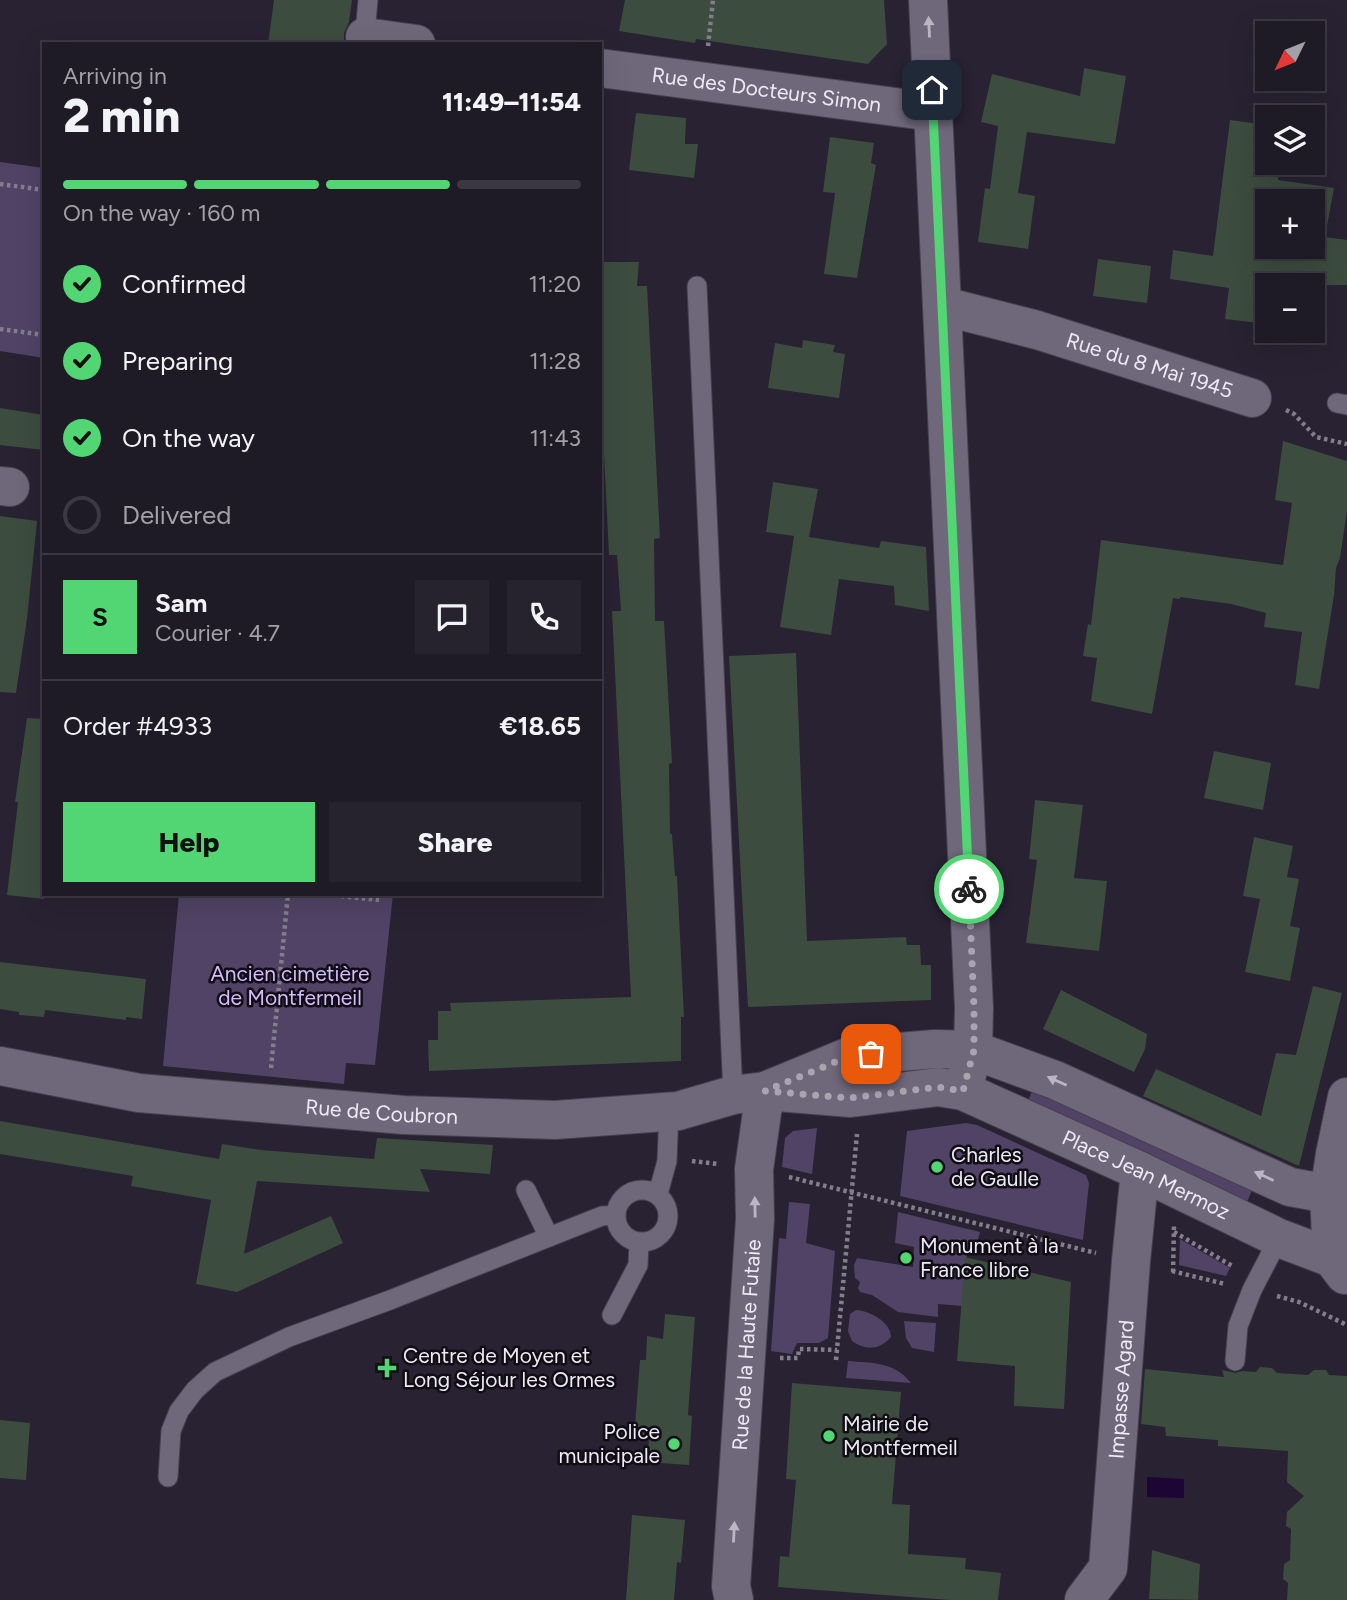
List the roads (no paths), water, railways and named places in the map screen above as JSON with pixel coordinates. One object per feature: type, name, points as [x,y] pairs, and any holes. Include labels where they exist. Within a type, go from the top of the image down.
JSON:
[{"type":"street","points":[[928,0],[974,1008],[974,1050],[963,1091]]},
{"type":"street","points":[[365,27],[410,42]]},
{"type":"street","name":"Rue des Docteurs Simon","points":[[602,68],[933,113]]},
{"type":"street","name":"Rue du 8 Mai 1945","points":[[943,306],[1037,330],[1252,398]]},
{"type":"street","points":[[749,1093],[850,1056],[935,1049],[974,1050],[1055,1080],[1290,1187],[1337,1238]]},
{"type":"street","name":"Rue de Coubron","points":[[0,1066],[139,1093],[404,1115],[555,1120],[678,1111],[749,1093]]},
{"type":"street","name":"Place Jean Mermoz","points":[[749,1093],[850,1098],[938,1087],[963,1091],[1140,1171],[1279,1238],[1337,1238]]},
{"type":"street","name":"Rue de la Haute Futaie","points":[[734,1600],[731,1586],[755,1219],[749,1093]]},
{"type":"street","points":[[1337,1238],[1335,1154],[1347,1097]]},
{"type":"street","name":"Impasse Agard","points":[[1084,1600],[1108,1567],[1140,1171]]},
{"type":"lane","points":[[697,286],[749,1093]]},
{"type":"lane","points":[[658,1194],[667,1161],[669,1111]]},
{"type":"lane","points":[[642,1189],[658,1194],[668,1208],[667,1226],[656,1239],[639,1242],[625,1236],[617,1223],[616,1215],[621,1200],[642,1189]]},
{"type":"lane","points":[[526,1191],[549,1237]]},
{"type":"lane","points":[[168,1476],[171,1431],[179,1411],[195,1390],[215,1371],[289,1336],[390,1300],[602,1216],[616,1215]]},
{"type":"lane","points":[[1235,1361],[1238,1326],[1252,1290],[1279,1238]]},
{"type":"lane","points":[[612,1315],[638,1265],[639,1242]]},
{"type":"place","name":"Charles de Gaulle","points":[[937,1167]]},
{"type":"place","name":"Monument à la France libre","points":[[906,1258]]},
{"type":"place","name":"Centre de Moyen et Long Séjour les Ormes","points":[[387,1368]]},
{"type":"place","name":"Mairie de Montfermeil","points":[[829,1436]]},
{"type":"place","name":"Police municipale","points":[[674,1444]]},
{"type":"park label","name":"Ancien cimetière de Montfermeil","points":[[290,986]]}]
